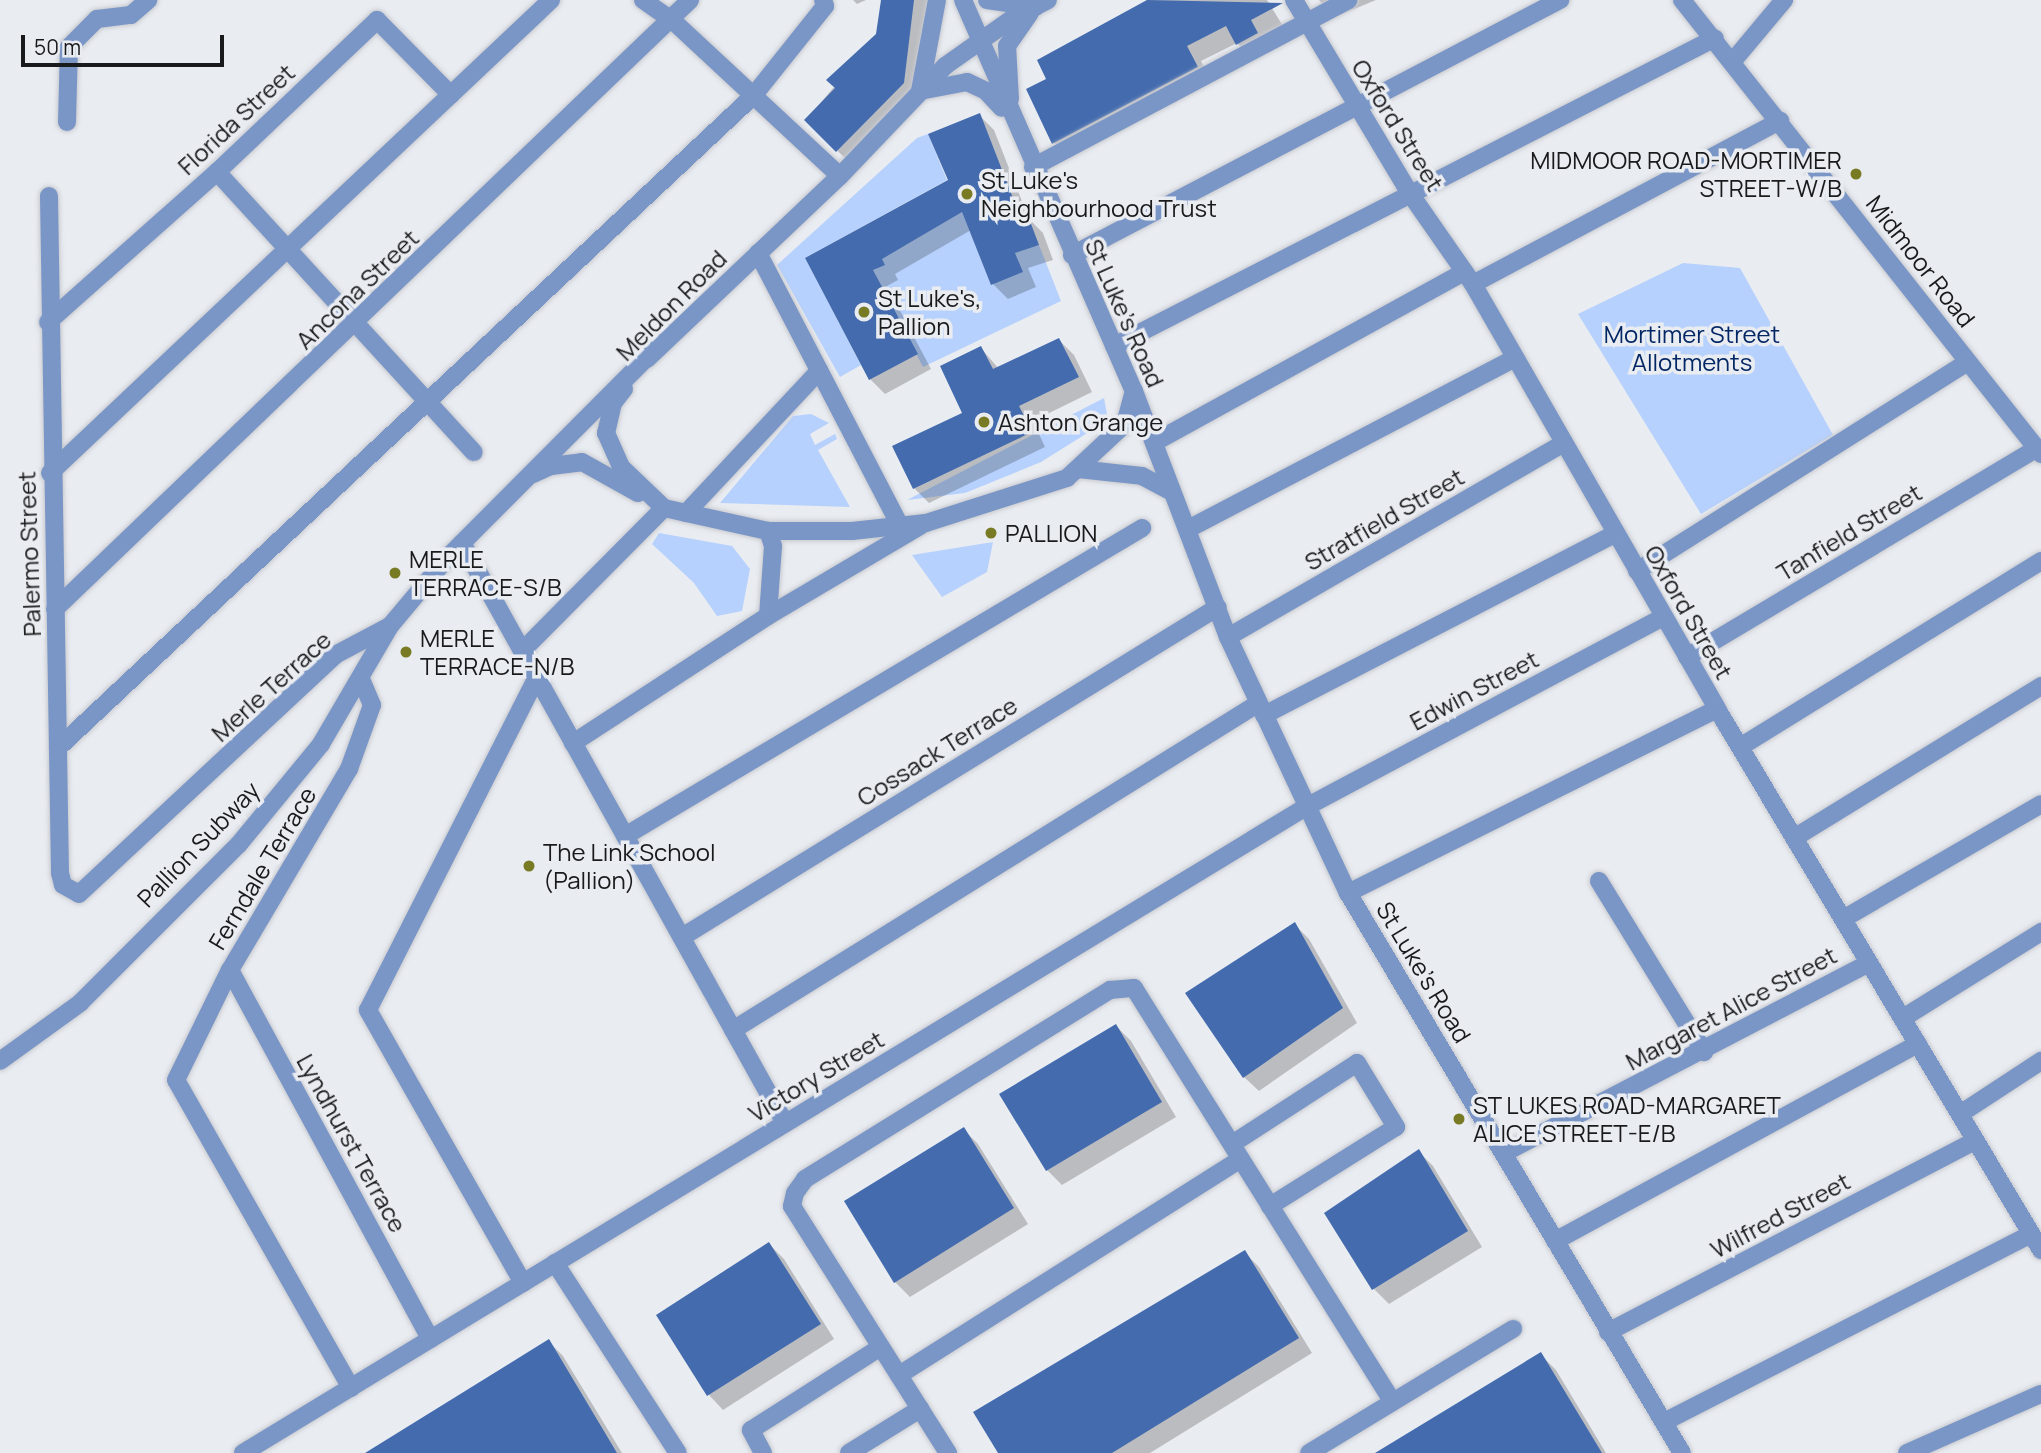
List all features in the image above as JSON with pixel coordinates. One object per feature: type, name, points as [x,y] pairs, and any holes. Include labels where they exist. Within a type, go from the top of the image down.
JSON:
[{"type":"street","points":[[67,122],[69,47],[97,19],[131,15],[148,0]]},
{"type":"street","points":[[50,472],[551,0]]},
{"type":"street","points":[[643,0],[672,20],[840,176]]},
{"type":"street","name":"Ancona Street","points":[[55,609],[357,323],[690,0]]},
{"type":"street","points":[[58,748],[754,95],[825,6],[823,0]]},
{"type":"street","points":[[937,0],[920,91],[967,82],[977,85],[1014,124]]},
{"type":"street","name":"St Luke's Road","points":[[963,0],[978,42],[1134,391],[1172,492],[1190,527],[1228,637],[1348,893],[1682,1453]]},
{"type":"street","points":[[987,0],[1042,4]]},
{"type":"street","name":"Oxford Street","points":[[1293,0],[1409,192],[1469,278],[1717,709],[2041,1250]]},
{"type":"street","points":[[1033,167],[1349,0]]},
{"type":"street","points":[[1072,255],[1357,102],[1560,0]]},
{"type":"street","name":"Midmoor Road","points":[[1682,0],[1715,38],[2039,451]]},
{"type":"street","points":[[1733,61],[1784,0]]},
{"type":"street","points":[[1014,124],[1007,46],[1042,4]]},
{"type":"street","name":"Meldon Road","points":[[664,508],[621,467],[606,433],[613,403],[654,350],[840,176],[920,91],[978,42],[1042,4]]},
{"type":"street","name":"Florida Street","points":[[48,322],[217,172],[377,20],[451,94]]},
{"type":"street","points":[[1114,346],[1409,192],[1715,38]]},
{"type":"street","points":[[1155,442],[1469,278],[1780,121]]},
{"type":"street","points":[[217,172],[289,247],[474,452]]},
{"type":"street","name":"Palermo Street","points":[[50,195],[50,472],[60,873],[70,891],[86,891]]},
{"type":"street","points":[[758,253],[900,526]]},
{"type":"street","points":[[526,477],[654,350]]},
{"type":"street","points":[[1190,527],[1515,358]]},
{"type":"street","points":[[1637,571],[1968,362]]},
{"type":"street","points":[[686,513],[819,371]]},
{"type":"street","points":[[522,651],[664,508],[768,531],[852,531],[926,523],[1067,478],[1125,424],[1134,391]]},
{"type":"street","name":"Stratfield Street","points":[[1228,637],[1564,443]]},
{"type":"street","name":"Tanfield Street","points":[[1687,657],[2039,451]]},
{"type":"street","name":"Merle Terrace","points":[[86,891],[335,655],[390,626],[462,543],[526,477],[551,466],[582,462],[664,508]]},
{"type":"street","points":[[1078,469],[1142,476],[1172,492]]},
{"type":"street","points":[[573,743],[768,617],[926,523]]},
{"type":"street","points":[[625,836],[1142,528]]},
{"type":"street","points":[[768,531],[773,546],[768,617]]},
{"type":"street","points":[[733,1030],[1262,709],[1616,533]]},
{"type":"street","points":[[462,543],[785,1123]]},
{"type":"street","points":[[1740,747],[2041,561]]},
{"type":"street","name":"Cossack Terrace","points":[[682,937],[1218,607]]},
{"type":"street","name":"Edwin Street","points":[[1306,807],[1664,617]]},
{"type":"street","name":"Pallion Subway","points":[[0,1060],[80,1003],[239,844],[321,744],[390,626]]},
{"type":"street","points":[[523,1283],[368,1010],[537,677]]},
{"type":"street","name":"Ferndale Terrace","points":[[351,1388],[176,1080],[230,970],[349,769],[372,705],[361,679]]},
{"type":"street","points":[[1794,838],[2041,686]]},
{"type":"street","points":[[1348,893],[1717,709]]},
{"type":"street","points":[[1843,919],[2041,804]]},
{"type":"street","name":"Victory Street","points":[[243,1453],[1306,807]]},
{"type":"street","points":[[1600,881],[1704,1052]]},
{"type":"street","points":[[1902,1018],[2041,932]]},
{"type":"street","name":"Margaret Alice Street","points":[[1504,1153],[1704,1052],[1869,963]]},
{"type":"street","name":"Lyndhurst Terrace","points":[[230,970],[430,1339]]},
{"type":"street","points":[[948,1453],[792,1206],[806,1179],[1093,998],[1135,988],[1392,1401]]},
{"type":"street","points":[[1555,1241],[1918,1044]]},
{"type":"street","points":[[1960,1114],[2041,1061]]},
{"type":"street","points":[[899,1375],[1236,1151],[1357,1063],[1396,1127],[1270,1206]]},
{"type":"street","name":"Wilfred Street","points":[[1608,1332],[1975,1141]]},
{"type":"street","points":[[1664,1422],[2031,1234]]},
{"type":"street","points":[[555,1264],[678,1453]]},
{"type":"street","points":[[1309,1453],[1513,1329]]},
{"type":"street","points":[[764,1453],[751,1430],[881,1347]]},
{"type":"street","points":[[1907,1453],[2041,1394]]},
{"type":"street","points":[[849,1453],[920,1409]]},
{"type":"green space","points":[[928,134],[947,180],[805,258],[861,365],[840,377],[777,265],[917,138]]},
{"type":"green space","points":[[960,207],[991,284],[1022,272],[1015,253],[1039,245],[1061,301],[923,367],[873,270],[884,264],[879,253],[906,245],[934,228],[932,221]]},
{"type":"green space","name":"Mortimer Street Allotments","points":[[1683,263],[1740,268],[1833,435],[1701,514],[1578,314]]},
{"type":"green space","points":[[1104,398],[1108,420],[1041,462],[965,493],[907,500]]},
{"type":"green space","points":[[811,414],[829,423],[810,434],[815,445],[835,434],[837,439],[818,450],[850,507],[720,503],[793,416]]},
{"type":"green space","points":[[659,533],[732,546],[750,569],[742,611],[717,616],[694,583],[652,544]]},
{"type":"green space","points":[[993,542],[987,572],[942,597],[912,555]]},
{"type":"building","points":[[881,0],[914,0],[904,83],[836,152],[804,120],[835,88],[826,80],[876,34]]},
{"type":"building","points":[[1147,0],[1283,3],[1251,20],[1258,33],[1236,45],[1226,26],[1187,46],[1198,67],[1052,144],[1026,89],[1046,79],[1037,60]]},
{"type":"building","points":[[980,113],[1021,219],[1028,216],[1039,245],[1015,253],[1023,272],[991,285],[962,212],[882,259],[885,265],[873,270],[918,354],[869,380],[805,258],[948,180],[928,134]]},
{"type":"building","name":"Ashton Grange","points":[[1059,338],[1079,377],[1019,406],[1032,432],[913,489],[892,446],[962,413],[940,366],[981,346],[993,369]]},
{"type":"building","points":[[1295,922],[1343,1008],[1243,1078],[1185,993]]},
{"type":"building","points":[[1116,1024],[1162,1102],[1046,1171],[999,1094]]},
{"type":"building","points":[[964,1127],[1014,1208],[894,1283],[844,1201]]},
{"type":"building","points":[[1419,1149],[1468,1231],[1372,1290],[1324,1213]]},
{"type":"building","points":[[769,1242],[821,1324],[707,1396],[656,1315]]},
{"type":"building","points":[[1245,1250],[1299,1338],[1112,1453],[998,1453],[973,1412]]},
{"type":"building","points":[[549,1339],[617,1453],[365,1453]]},
{"type":"building","points":[[1541,1352],[1602,1453],[1375,1453]]},
{"type":"place","name":"MIDMOOR ROAD-MORTIMER STREET-W/B","points":[[1856,174]]},
{"type":"place","name":"St Luke's Neighbourhood Trust","points":[[967,194]]},
{"type":"place","name":"St Luke's, Pallion","points":[[864,312]]},
{"type":"place","name":"Ashton Grange","points":[[984,422]]},
{"type":"place","name":"PALLION","points":[[991,533]]},
{"type":"place","name":"MERLE TERRACE-S/B","points":[[395,573]]},
{"type":"place","name":"MERLE TERRACE-N/B","points":[[406,652]]},
{"type":"place","name":"The Link School (Pallion)","points":[[529,866]]},
{"type":"place","name":"ST LUKES ROAD-MARGARET ALICE STREET-E/B","points":[[1459,1119]]}]
